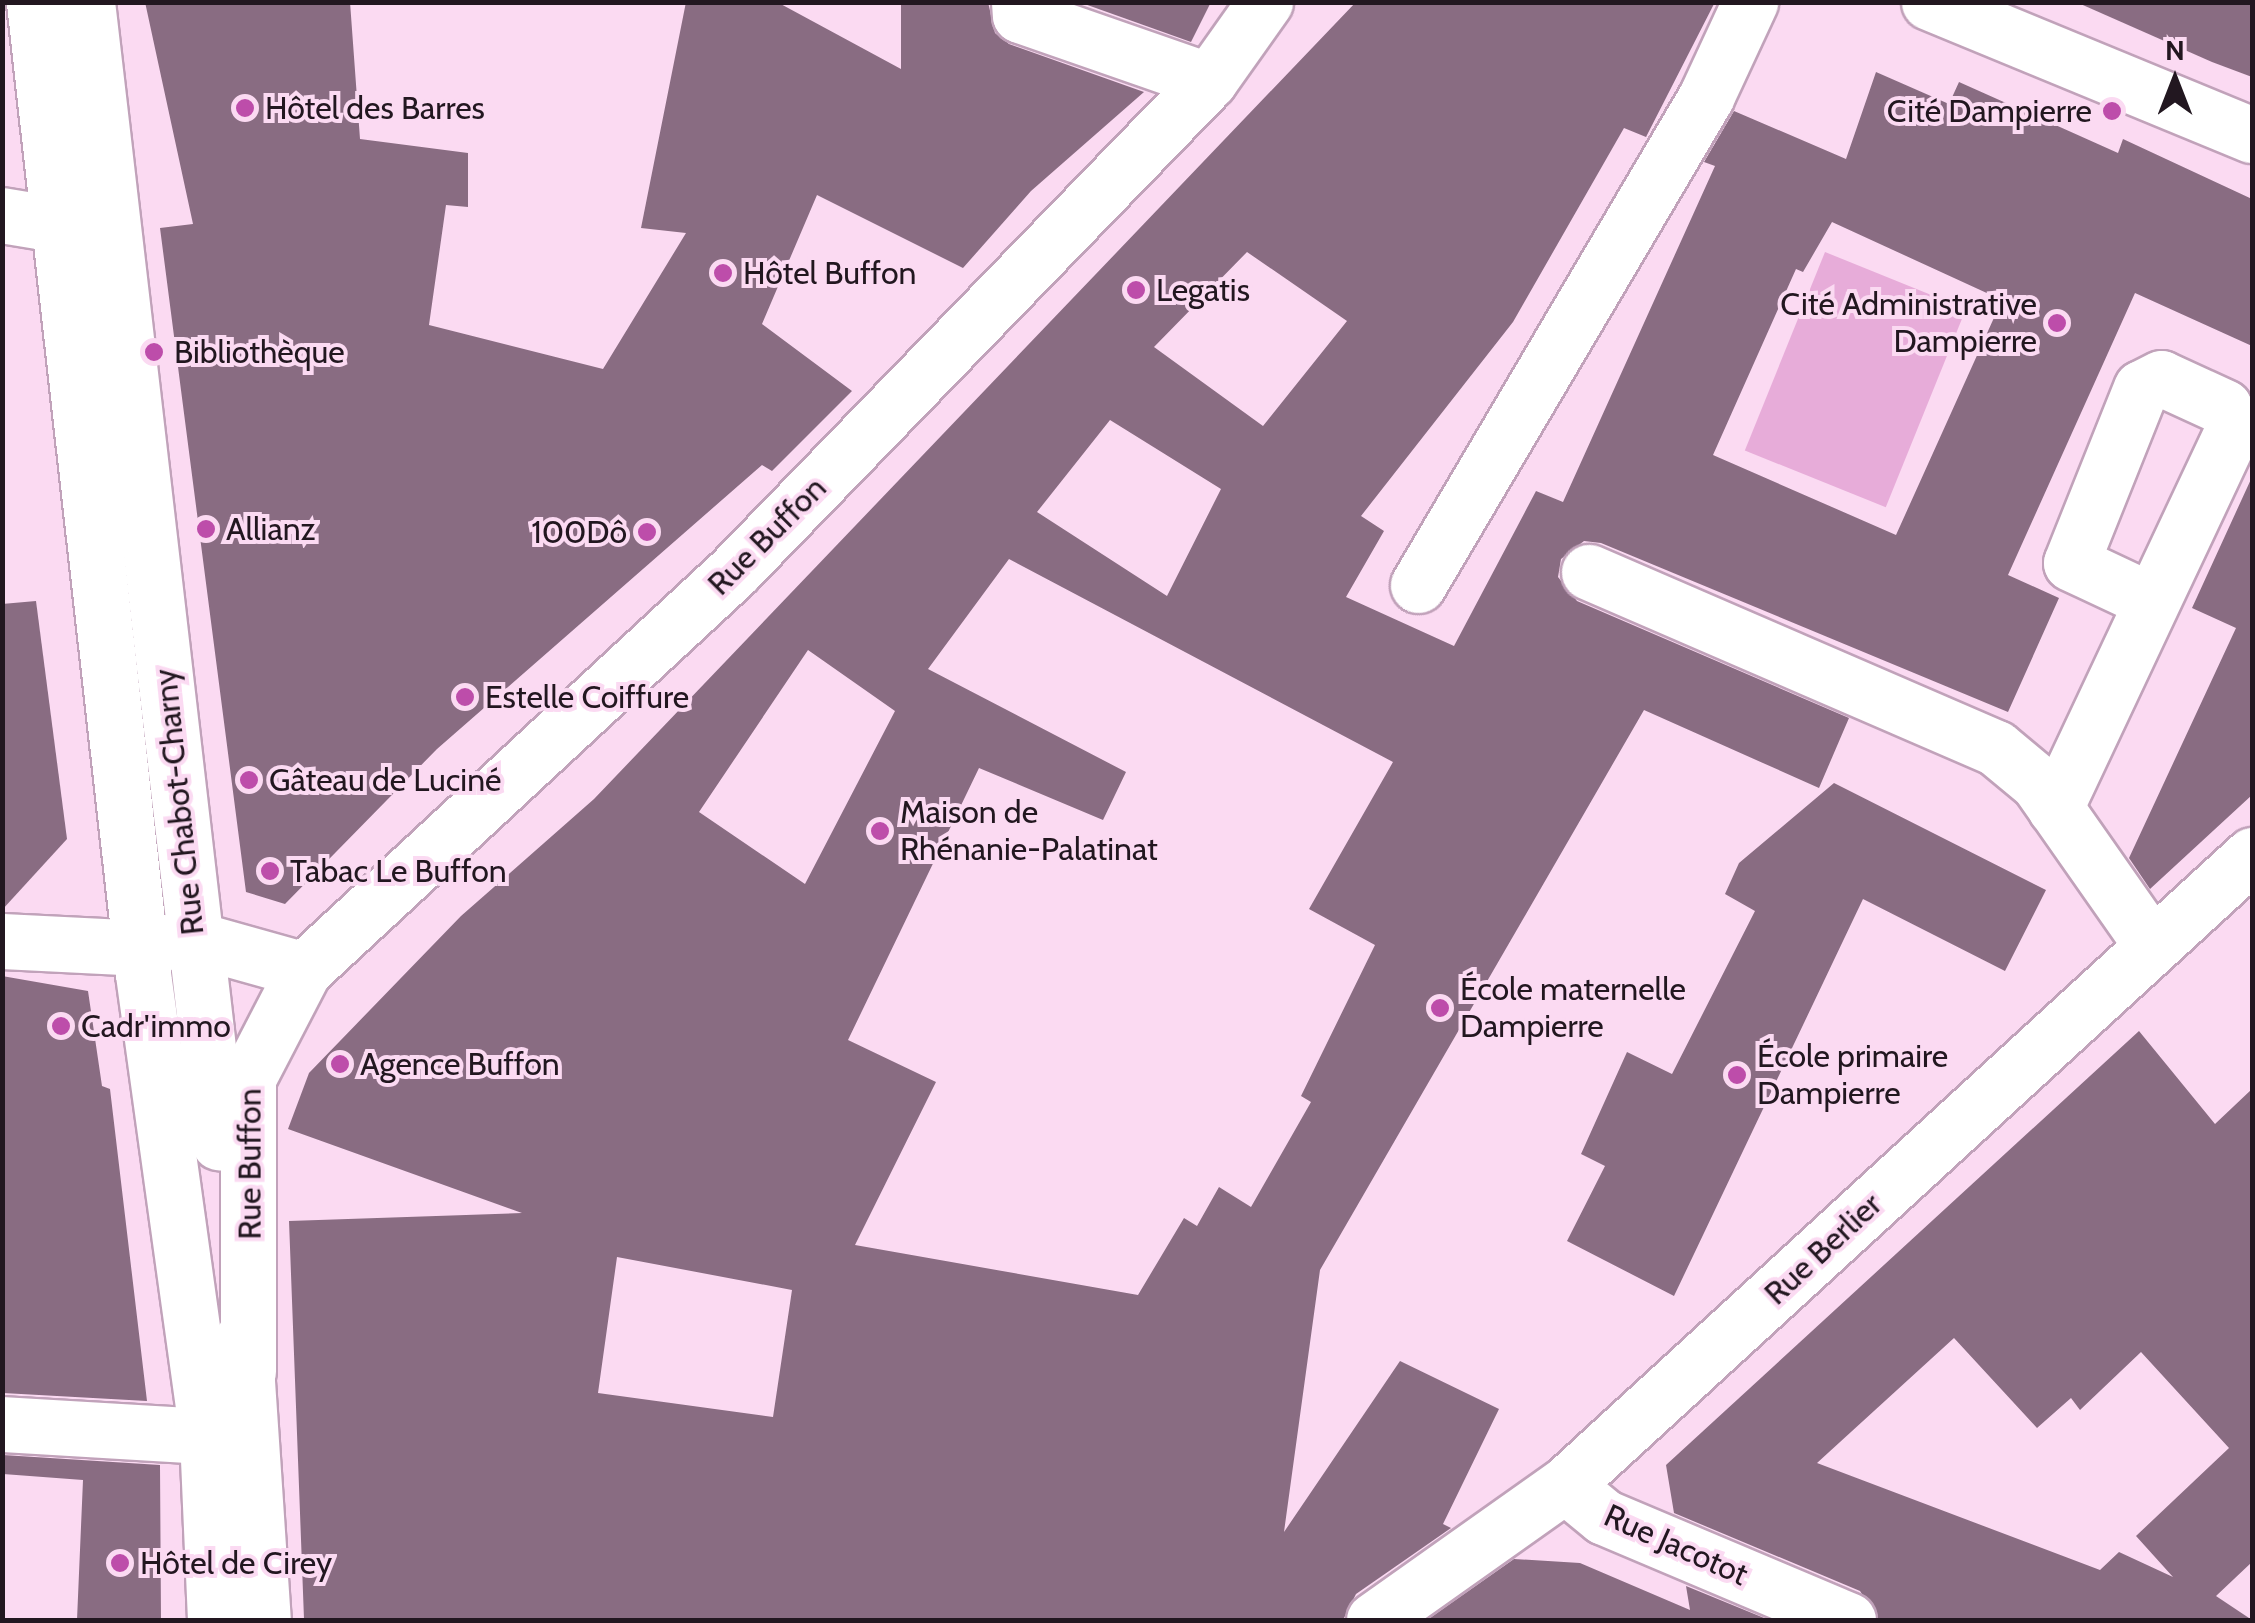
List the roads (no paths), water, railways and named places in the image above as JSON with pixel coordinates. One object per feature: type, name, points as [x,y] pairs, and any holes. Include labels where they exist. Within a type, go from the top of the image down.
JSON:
[{"type":"street","name":"Rue Chabot-Charny","points":[[34,2],[140,945],[190,1440],[215,1620]]},
{"type":"street","name":"Rue Chabot-Charny","points":[[87,2],[194,939],[248,1371],[264,1620]]},
{"type":"street","points":[[1020,2],[1020,16],[1210,81]]},
{"type":"street","name":"Rue Buffon","points":[[248,1371],[248,1078],[304,970],[733,572],[1210,81],[1266,2]]},
{"type":"street","points":[[1418,585],[1706,97],[1750,2]]},
{"type":"street","points":[[1928,2],[2252,135]]},
{"type":"street","points":[[2,215],[113,234]]},
{"type":"street","points":[[1589,572],[1996,748],[2055,808],[2152,946]]},
{"type":"street","points":[[2055,808],[2136,645],[2148,598]]},
{"type":"street","name":"Rue Berlier","points":[[1374,1620],[1564,1485],[2252,855]]},
{"type":"street","points":[[2,941],[140,945],[194,939],[304,970]]},
{"type":"street","name":"Rue Chabot-Charny","points":[[140,945],[169,992],[204,1282],[219,1334],[248,1371]]},
{"type":"street","points":[[2,1424],[190,1440]]},
{"type":"street","points":[[2,1432],[190,1440]]},
{"type":"street","name":"Rue Jacotot","points":[[1564,1485],[1604,1517],[1848,1620]]},
{"type":"place","name":"Hôtel des Barres","points":[[245,108]]},
{"type":"place","name":"Cité Dampierre","points":[[2112,111]]},
{"type":"place","name":"Hôtel Buffon","points":[[723,273]]},
{"type":"place","name":"Legatis","points":[[1136,290]]},
{"type":"place","name":"Cité Administrative Dampierre","points":[[2057,323]]},
{"type":"place","name":"Bibliothèque","points":[[154,352]]},
{"type":"place","name":"Allianz","points":[[206,529]]},
{"type":"place","name":"100Dô","points":[[647,532]]},
{"type":"place","name":"Estelle Coiffure","points":[[465,697]]},
{"type":"place","name":"Gâteau de Luciné","points":[[249,780]]},
{"type":"place","name":"Maison de Rhénanie-Palatinat","points":[[880,831]]},
{"type":"place","name":"Tabac Le Buffon","points":[[270,871]]},
{"type":"place","name":"École maternelle Dampierre","points":[[1440,1008]]},
{"type":"place","name":"Cadr'immo","points":[[61,1026]]},
{"type":"place","name":"Agence Buffon","points":[[340,1064]]},
{"type":"place","name":"École primaire Dampierre","points":[[1737,1075]]},
{"type":"place","name":"Hôtel de Cirey","points":[[120,1563]]}]
